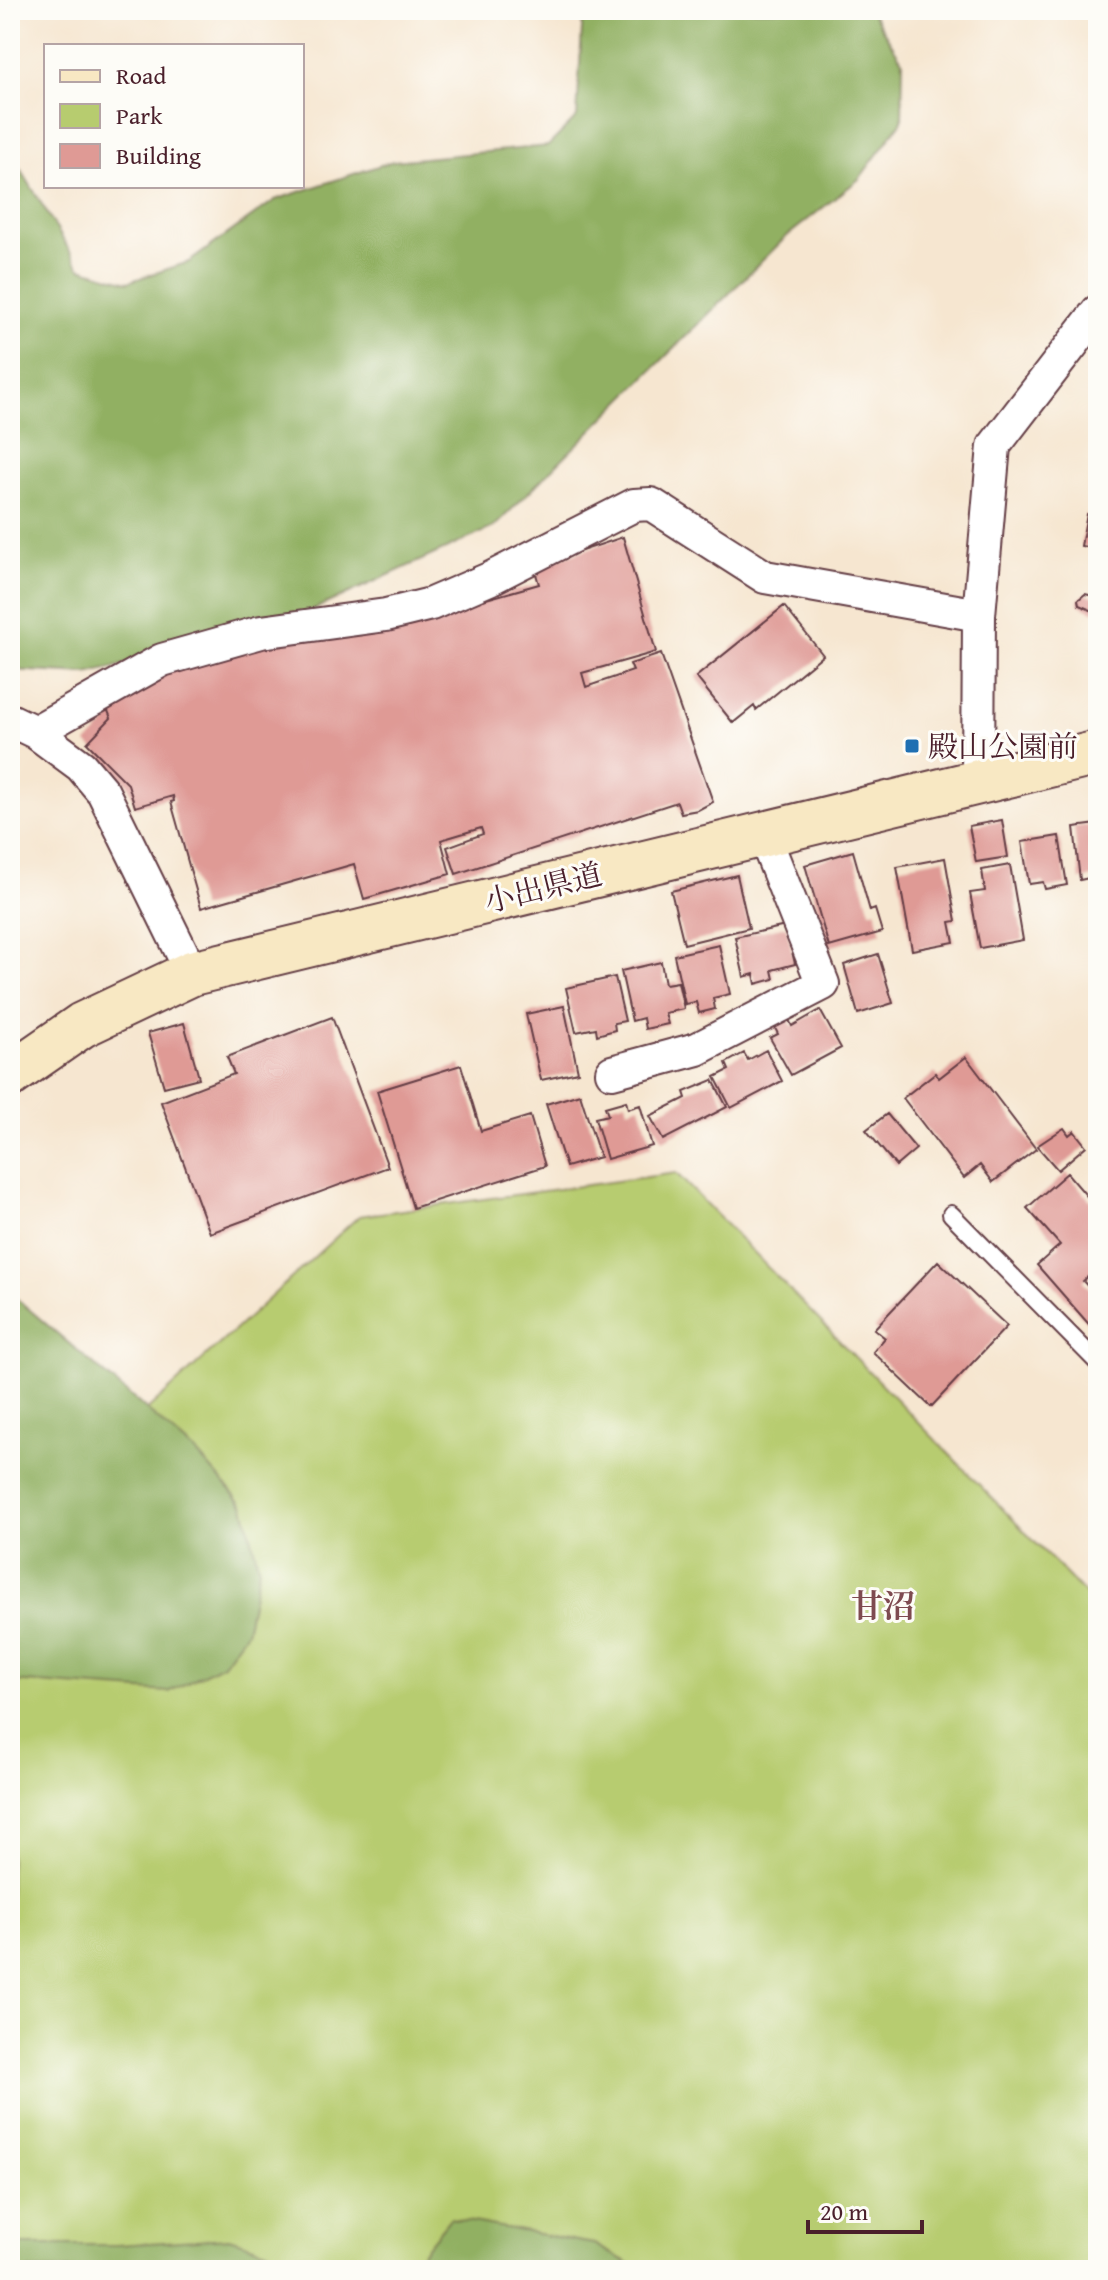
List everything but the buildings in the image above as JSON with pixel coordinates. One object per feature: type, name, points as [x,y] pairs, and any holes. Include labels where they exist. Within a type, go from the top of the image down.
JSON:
[{"type":"main road","name":"小出県道","points":[[10,1075],[82,1025],[192,973],[1098,753]]},
{"type":"street","points":[[978,782],[979,615],[994,446],[1098,311]]},
{"type":"street","points":[[23,726],[162,660],[261,632],[386,615],[431,604],[489,579],[634,505],[651,504],[765,577],[979,615]]},
{"type":"street","points":[[23,726],[81,766],[103,792],[192,973]]},
{"type":"street","points":[[612,1072],[697,1049],[823,984],[763,833]]},
{"type":"lane","points":[[951,1214],[1098,1363]]},
{"type":"green space","points":[[583,10],[870,10],[903,62],[902,121],[859,179],[786,237],[494,527],[275,627],[87,674],[10,670],[10,151],[80,268],[128,282],[189,262],[275,200],[393,161],[548,146],[577,117]]},
{"type":"green space","points":[[676,1173],[1098,1607],[1098,2270],[10,2270],[10,1519],[45,1504],[359,1216]]},
{"type":"green space","points":[[10,1293],[197,1453],[244,1506],[259,1569],[246,1632],[223,1664],[169,1692],[10,1681]]},
{"type":"green space","points":[[450,2218],[594,2244],[641,2270],[408,2270]]},
{"type":"green space","points":[[229,2238],[329,2270],[10,2270],[10,2245],[116,2245]]},
{"type":"place","name":"殿山公園前","points":[[912,746]]},
{"type":"district","name":"甘沼","points":[[883,1605]]}]
